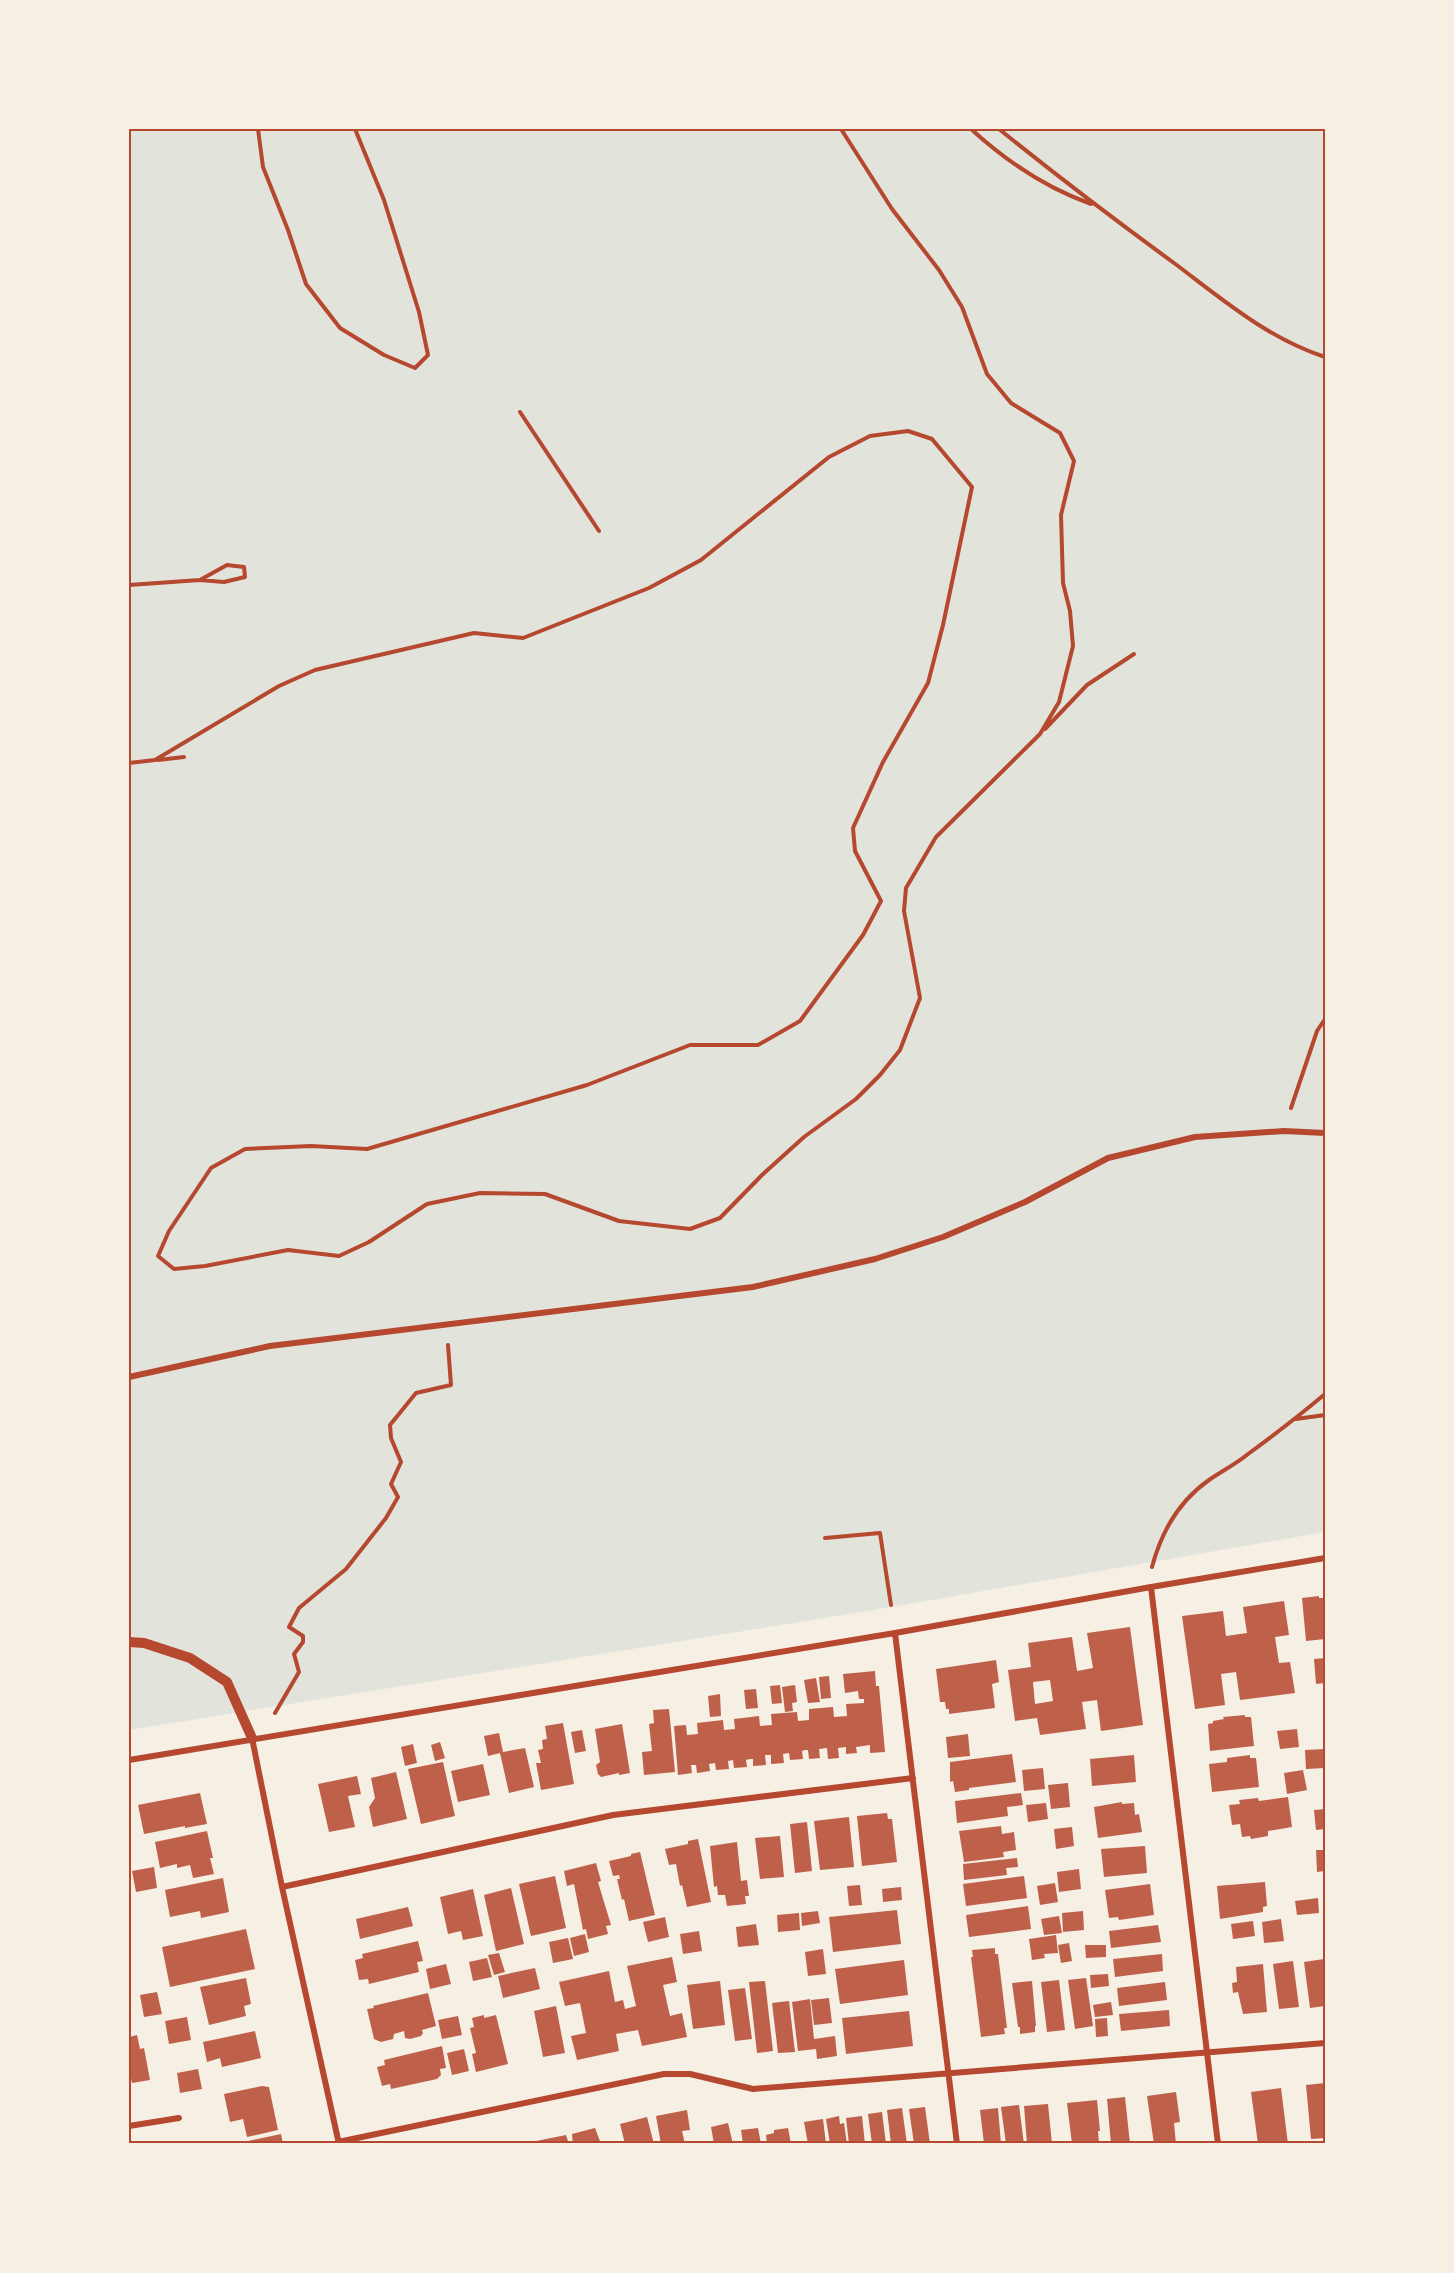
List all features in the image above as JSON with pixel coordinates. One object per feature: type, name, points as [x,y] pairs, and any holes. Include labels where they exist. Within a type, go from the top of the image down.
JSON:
[{"type":"street","points":[[129,1377],[270,1346],[753,1287],[875,1259],[943,1237],[1025,1202],[1108,1158],[1195,1137],[1284,1131],[1325,1133]]},
{"type":"street","points":[[129,1760],[895,1633],[1325,1558]]},
{"type":"street","points":[[1151,1587],[1218,2144]]},
{"type":"street","points":[[895,1633],[957,2144]]},
{"type":"street","points":[[129,1642],[144,1643],[190,1658],[227,1682],[252,1738],[282,1887],[339,2143],[664,2074],[690,2074],[753,2089],[1325,2043]]},
{"type":"street","points":[[282,1887],[613,1815],[913,1778]]},
{"type":"street","points":[[129,2126],[179,2118]]},
{"type":"path","points":[[258,129],[263,167],[306,284],[340,328],[384,355],[415,368],[428,355],[418,312],[384,200],[355,129]]},
{"type":"path","points":[[841,129],[892,209],[939,270],[962,307],[987,374],[1011,403],[1060,433],[1074,461],[1061,515],[1063,583],[1070,611],[1073,646],[1059,702],[1040,734]]},
{"type":"path","points":[[971,129],[998,154],[1063,194],[1095,205]]},
{"type":"path","points":[[999,129],[1095,205],[1261,328],[1302,349],[1325,357]]},
{"type":"path","points":[[520,412],[599,531]]},
{"type":"path","points":[[155,760],[279,686],[315,670],[474,633],[523,638],[649,588],[701,560],[829,457],[870,436],[908,431],[932,439],[972,487],[944,625],[928,683],[883,762],[853,828],[855,851],[881,901],[863,935],[800,1021],[759,1045],[690,1044],[587,1085],[367,1149],[311,1146],[245,1149],[211,1167],[169,1230],[158,1256],[174,1269],[205,1266],[288,1250],[339,1256],[369,1242],[427,1204],[480,1192],[545,1194],[619,1221],[690,1229],[720,1218],[804,1137],[856,1099],[880,1075],[900,1050],[920,998],[904,911],[906,888],[936,837],[1087,685],[1134,654]]},
{"type":"path","points":[[129,585],[200,580],[224,582],[245,577],[244,567],[227,565],[200,580]]},
{"type":"path","points":[[129,764],[184,757]]},
{"type":"path","points":[[1291,1108],[1317,1031],[1325,1019]]},
{"type":"path","points":[[275,1713],[299,1672],[294,1654],[303,1642],[303,1636],[289,1627],[299,1608],[346,1569],[386,1518],[398,1497],[391,1484],[401,1462],[391,1438],[390,1425],[416,1393],[451,1385],[448,1346]]},
{"type":"path","points":[[1152,1567],[1157,1547],[1167,1526],[1182,1506],[1207,1481],[1246,1456],[1325,1394]]},
{"type":"path","points":[[1295,1419],[1325,1414]]},
{"type":"path","points":[[825,1538],[880,1533],[891,1605]]},
{"type":"shaded area","points":[[129,129],[1325,129],[1325,1532],[868,1611],[129,1730]]},
{"type":"building","points":[[1319,1596],[1319,1598],[1325,1598],[1325,1639],[1306,1641],[1302,1598]]},
{"type":"building","points":[[1284,1601],[1289,1635],[1275,1637],[1279,1663],[1290,1662],[1295,1693],[1240,1700],[1236,1672],[1221,1674],[1225,1705],[1195,1709],[1182,1616],[1223,1611],[1226,1636],[1247,1633],[1243,1607]]},
{"type":"building","points":[[1130,1627],[1143,1725],[1101,1731],[1097,1700],[1082,1702],[1086,1729],[1040,1735],[1037,1718],[1015,1721],[1008,1670],[1031,1667],[1028,1643],[1072,1637],[1077,1671],[1093,1668],[1087,1633]],"holes":[[[1050,1680],[1053,1701],[1035,1704],[1033,1682]]]},
{"type":"building","points":[[1325,1658],[1325,1683],[1316,1684],[1314,1659]]},
{"type":"building","points":[[996,1660],[999,1682],[992,1684],[995,1708],[949,1714],[945,1702],[940,1702],[936,1669]]},
{"type":"building","points":[[875,1671],[876,1686],[879,1686],[885,1752],[870,1753],[870,1745],[856,1747],[857,1753],[846,1754],[846,1747],[838,1748],[839,1758],[828,1759],[827,1748],[819,1749],[820,1758],[809,1759],[808,1750],[805,1750],[802,1751],[803,1759],[790,1760],[789,1753],[783,1754],[784,1763],[771,1764],[771,1755],[765,1755],[766,1765],[753,1766],[753,1759],[750,1759],[746,1760],[747,1767],[734,1768],[733,1760],[728,1761],[729,1769],[716,1770],[715,1763],[709,1764],[710,1771],[697,1773],[696,1765],[691,1765],[692,1773],[678,1775],[674,1726],[686,1725],[687,1735],[698,1734],[697,1723],[723,1720],[724,1730],[735,1729],[734,1719],[759,1716],[760,1726],[772,1725],[771,1714],[797,1712],[798,1721],[809,1720],[809,1709],[833,1707],[834,1717],[847,1716],[846,1704],[864,1703],[864,1699],[859,1699],[858,1691],[845,1693],[843,1674]]},
{"type":"building","points":[[829,1676],[831,1698],[821,1699],[819,1677]]},
{"type":"building","points":[[816,1678],[820,1702],[808,1703],[804,1680]]},
{"type":"building","points":[[780,1685],[782,1703],[772,1704],[770,1686]]},
{"type":"building","points":[[795,1685],[797,1702],[792,1703],[793,1711],[785,1712],[782,1687]]},
{"type":"building","points":[[756,1689],[758,1708],[746,1709],[744,1690]]},
{"type":"building","points":[[720,1694],[721,1716],[710,1717],[708,1696]]},
{"type":"building","points":[[669,1709],[675,1772],[644,1775],[642,1752],[652,1751],[649,1724],[654,1723],[653,1710]]},
{"type":"building","points":[[1245,1715],[1245,1717],[1251,1717],[1254,1746],[1210,1751],[1208,1724],[1224,1719],[1223,1717]]},
{"type":"building","points":[[563,1723],[574,1784],[541,1790],[536,1763],[541,1763],[538,1750],[543,1749],[542,1740],[547,1739],[545,1726]]},
{"type":"building","points":[[622,1724],[630,1773],[601,1777],[596,1765],[600,1762],[595,1729]]},
{"type":"building","points":[[1297,1729],[1299,1747],[1280,1749],[1277,1731]]},
{"type":"building","points":[[582,1730],[586,1751],[575,1753],[571,1732]]},
{"type":"building","points":[[499,1733],[503,1752],[525,1748],[534,1787],[509,1793],[500,1753],[488,1756],[484,1736]]},
{"type":"building","points":[[968,1734],[970,1756],[948,1758],[946,1737]]},
{"type":"building","points":[[440,1742],[445,1758],[435,1761],[431,1745]]},
{"type":"building","points":[[413,1744],[417,1763],[405,1766],[401,1747]]},
{"type":"building","points":[[1325,1749],[1325,1768],[1306,1769],[1305,1750]]},
{"type":"building","points":[[1012,1754],[1016,1782],[955,1792],[953,1781],[950,1782],[950,1762]]},
{"type":"building","points":[[1134,1755],[1136,1782],[1092,1786],[1090,1759]]},
{"type":"building","points":[[1250,1755],[1250,1758],[1256,1758],[1259,1787],[1212,1792],[1209,1764],[1227,1762],[1227,1758]]},
{"type":"building","points":[[443,1762],[455,1816],[421,1824],[408,1769]]},
{"type":"building","points":[[483,1764],[490,1795],[458,1802],[451,1771]]},
{"type":"building","points":[[1043,1768],[1045,1789],[1024,1791],[1022,1770]]},
{"type":"building","points":[[1303,1770],[1307,1790],[1287,1794],[1284,1773]]},
{"type":"building","points":[[396,1772],[407,1819],[373,1827],[369,1807],[375,1798],[371,1778]]},
{"type":"building","points":[[357,1776],[361,1794],[348,1796],[355,1827],[329,1832],[318,1784]]},
{"type":"building","points":[[1068,1783],[1070,1807],[1051,1809],[1048,1785]]},
{"type":"building","points":[[200,1793],[207,1824],[144,1834],[138,1805]]},
{"type":"building","points":[[1021,1793],[1023,1805],[1007,1807],[1008,1816],[957,1823],[955,1801]]},
{"type":"building","points":[[1288,1797],[1292,1827],[1268,1831],[1268,1836],[1251,1839],[1250,1836],[1242,1837],[1240,1824],[1232,1825],[1229,1805],[1240,1804],[1239,1800],[1258,1798],[1259,1801]]},
{"type":"building","points":[[1122,1802],[1122,1804],[1134,1803],[1135,1815],[1139,1814],[1142,1832],[1098,1838],[1094,1807]]},
{"type":"building","points":[[1046,1803],[1048,1819],[1028,1822],[1026,1805]]},
{"type":"building","points":[[1325,1809],[1325,1829],[1316,1830],[1314,1810]]},
{"type":"building","points":[[887,1813],[888,1819],[892,1819],[897,1862],[862,1866],[857,1816]]},
{"type":"building","points":[[849,1817],[854,1867],[820,1870],[814,1821]]},
{"type":"building","points":[[807,1822],[812,1871],[795,1873],[790,1824]]},
{"type":"building","points":[[1001,1826],[1002,1834],[1014,1832],[1016,1850],[1003,1852],[1004,1857],[964,1862],[959,1831]]},
{"type":"building","points":[[1072,1827],[1074,1846],[1056,1849],[1054,1829]]},
{"type":"building","points":[[207,1831],[214,1874],[193,1878],[190,1865],[177,1868],[177,1864],[160,1868],[155,1842]]},
{"type":"building","points":[[780,1836],[784,1877],[760,1879],[755,1838]]},
{"type":"building","points":[[698,1839],[711,1902],[687,1907],[676,1864],[669,1865],[665,1849],[688,1844],[688,1841]]},
{"type":"building","points":[[737,1842],[741,1881],[747,1880],[749,1896],[745,1896],[746,1904],[727,1906],[725,1895],[718,1895],[717,1886],[714,1887],[710,1846]]},
{"type":"building","points":[[1145,1846],[1147,1873],[1104,1877],[1101,1849]]},
{"type":"building","points":[[1316,1850],[1325,1850],[1325,1871],[1317,1872]]},
{"type":"building","points":[[640,1852],[655,1915],[629,1921],[617,1879],[620,1879],[619,1875],[613,1876],[609,1861]]},
{"type":"building","points":[[1017,1858],[1018,1867],[1006,1868],[1007,1875],[964,1880],[963,1864]]},
{"type":"building","points":[[596,1863],[601,1881],[598,1882],[611,1925],[606,1926],[608,1934],[588,1939],[586,1929],[583,1930],[574,1884],[567,1886],[564,1871]]},
{"type":"building","points":[[154,1867],[157,1888],[136,1892],[132,1871]]},
{"type":"building","points":[[1079,1869],[1081,1889],[1059,1892],[1057,1872]]},
{"type":"building","points":[[555,1876],[566,1928],[531,1936],[519,1884]]},
{"type":"building","points":[[1024,1876],[1027,1898],[966,1906],[963,1884]]},
{"type":"building","points":[[223,1878],[229,1912],[201,1918],[200,1911],[170,1917],[165,1890]]},
{"type":"building","points":[[1265,1882],[1267,1906],[1263,1907],[1263,1912],[1220,1919],[1217,1886]]},
{"type":"building","points":[[1055,1883],[1058,1902],[1040,1905],[1037,1886]]},
{"type":"building","points":[[1150,1884],[1154,1915],[1119,1920],[1118,1917],[1109,1918],[1105,1890]]},
{"type":"building","points":[[860,1885],[862,1905],[849,1906],[847,1886]]},
{"type":"building","points":[[901,1887],[902,1900],[883,1902],[882,1889]]},
{"type":"building","points":[[511,1888],[524,1944],[496,1951],[484,1895]]},
{"type":"building","points":[[473,1889],[483,1936],[463,1940],[461,1931],[448,1934],[440,1897]]},
{"type":"building","points":[[1318,1898],[1319,1913],[1297,1915],[1295,1901]]},
{"type":"building","points":[[1028,1906],[1031,1929],[969,1937],[966,1915]]},
{"type":"building","points":[[408,1907],[413,1926],[360,1939],[356,1919]]},
{"type":"building","points":[[897,1910],[901,1944],[833,1952],[829,1917]]},
{"type":"building","points":[[818,1911],[820,1923],[802,1926],[801,1913]]},
{"type":"building","points":[[1083,1911],[1084,1930],[1063,1932],[1062,1913]]},
{"type":"building","points":[[799,1913],[800,1930],[778,1932],[777,1915]]},
{"type":"building","points":[[1059,1916],[1062,1933],[1044,1935],[1041,1919]]},
{"type":"building","points":[[665,1917],[669,1937],[648,1942],[643,1922]]},
{"type":"building","points":[[1281,1919],[1284,1941],[1264,1943],[1262,1922]]},
{"type":"building","points":[[1253,1921],[1255,1936],[1233,1939],[1231,1924]]},
{"type":"building","points":[[756,1924],[759,1945],[738,1947],[736,1927]]},
{"type":"building","points":[[1158,1925],[1161,1942],[1111,1948],[1109,1931]]},
{"type":"building","points":[[246,1929],[255,1969],[170,1987],[162,1947]]},
{"type":"building","points":[[699,1931],[702,1951],[683,1954],[680,1934]]},
{"type":"building","points":[[585,1934],[589,1952],[574,1956],[570,1938]]},
{"type":"building","points":[[1056,1935],[1058,1953],[1044,1954],[1045,1958],[1032,1960],[1029,1939]]},
{"type":"building","points":[[568,1938],[573,1959],[553,1963],[549,1942]]},
{"type":"building","points":[[418,1941],[423,1961],[417,1962],[419,1972],[369,1984],[368,1979],[359,1980],[355,1960],[363,1958],[362,1954]]},
{"type":"building","points":[[1069,1943],[1072,1961],[1061,1963],[1058,1945]]},
{"type":"building","points":[[1085,1945],[1106,1945],[1106,1957],[1086,1958]]},
{"type":"building","points":[[995,1948],[995,1954],[998,1954],[1007,2028],[1004,2028],[1005,2034],[981,2037],[972,1950]]},
{"type":"building","points":[[823,1949],[826,1974],[808,1976],[805,1952]]},
{"type":"building","points":[[499,1953],[505,1972],[494,1975],[488,1955]]},
{"type":"building","points":[[1162,1954],[1163,1971],[1115,1977],[1113,1959]]},
{"type":"building","points":[[672,1957],[677,1982],[663,1985],[670,2016],[682,2013],[687,2037],[642,2046],[638,2030],[616,2034],[619,2051],[577,2060],[571,2036],[586,2033],[580,2003],[565,2006],[559,1982],[609,1971],[615,2002],[623,2000],[625,2009],[636,2006],[627,1966]]},
{"type":"building","points":[[487,1958],[492,1977],[473,1981],[469,1962]]},
{"type":"building","points":[[1324,1959],[1325,2006],[1310,2008],[1304,1962]]},
{"type":"building","points":[[904,1960],[908,1995],[840,2004],[835,1969]]},
{"type":"building","points":[[1293,1961],[1299,2007],[1279,2009],[1273,1964]]},
{"type":"building","points":[[446,1964],[451,1984],[430,1989],[426,1969]]},
{"type":"building","points":[[1263,1964],[1267,2012],[1243,2014],[1238,1992],[1233,1993],[1232,1983],[1237,1982],[1236,1967]]},
{"type":"building","points":[[535,1968],[540,1989],[503,1998],[498,1976]]},
{"type":"building","points":[[1108,1974],[1109,1986],[1091,1988],[1090,1975]]},
{"type":"building","points":[[246,1978],[251,2004],[244,2006],[246,2016],[209,2025],[200,1987]]},
{"type":"building","points":[[1086,1978],[1093,2026],[1075,2029],[1068,1980]]},
{"type":"building","points":[[1059,1980],[1065,2030],[1047,2032],[1041,1982]]},
{"type":"building","points":[[720,1981],[725,2025],[693,2029],[687,1985]]},
{"type":"building","points":[[765,1981],[773,2051],[757,2053],[749,1982]]},
{"type":"building","points":[[1032,1981],[1035,2032],[1020,2034],[1012,1983]]},
{"type":"building","points":[[1165,1982],[1167,2000],[1119,2006],[1117,1988]]},
{"type":"building","points":[[745,1988],[752,2039],[735,2041],[728,1990]]},
{"type":"building","points":[[157,1992],[162,2014],[144,2017],[140,1995]]},
{"type":"building","points":[[428,1993],[436,2026],[422,2030],[421,2036],[410,2039],[405,2038],[404,2031],[394,2034],[393,2039],[381,2042],[374,2039],[367,2009]]},
{"type":"building","points":[[829,1998],[832,2023],[814,2025],[811,2000]]},
{"type":"building","points":[[810,1999],[814,2039],[835,2036],[837,2056],[817,2059],[816,2049],[798,2051],[792,2002]]},
{"type":"building","points":[[789,2001],[795,2052],[778,2053],[772,2003]]},
{"type":"building","points":[[1111,2002],[1113,2015],[1095,2017],[1093,2005]]},
{"type":"building","points":[[556,2006],[565,2053],[543,2057],[534,2011]]},
{"type":"building","points":[[1169,2010],[1170,2026],[1121,2031],[1119,2014]]},
{"type":"building","points":[[909,2011],[913,2046],[846,2054],[842,2018]]},
{"type":"building","points":[[484,2015],[484,2018],[496,2015],[508,2064],[476,2072],[472,2054],[476,2053],[470,2028],[474,2027],[472,2018]]},
{"type":"building","points":[[458,2016],[462,2035],[442,2039],[438,2020]]},
{"type":"building","points":[[187,2017],[191,2040],[169,2044],[165,2021]]},
{"type":"building","points":[[1107,2018],[1108,2036],[1096,2037],[1095,2019]]},
{"type":"building","points":[[255,2031],[261,2058],[222,2067],[220,2058],[207,2062],[203,2042]]},
{"type":"building","points":[[137,2035],[140,2049],[144,2048],[150,2080],[132,2083],[129,2069],[129,2037]]},
{"type":"building","points":[[442,2046],[446,2068],[440,2069],[441,2075],[437,2079],[391,2089],[390,2084],[382,2086],[377,2067],[385,2065],[384,2060]]},
{"type":"building","points":[[464,2049],[469,2071],[452,2075],[447,2053]]},
{"type":"building","points":[[198,2069],[202,2089],[180,2093],[177,2073]]},
{"type":"building","points":[[1325,2083],[1325,2138],[1311,2139],[1306,2085]]},
{"type":"building","points":[[262,2086],[269,2087],[278,2130],[247,2137],[243,2119],[230,2122],[224,2094]]},
{"type":"building","points":[[1281,2088],[1288,2144],[1258,2144],[1251,2092]]},
{"type":"building","points":[[1176,2092],[1180,2122],[1174,2123],[1176,2144],[1154,2144],[1147,2096]]},
{"type":"building","points":[[1125,2097],[1130,2144],[1111,2144],[1107,2099]]},
{"type":"building","points":[[1097,2100],[1099,2144],[1072,2144],[1067,2103]]},
{"type":"building","points":[[1048,2104],[1052,2144],[1027,2144],[1024,2106]]},
{"type":"building","points":[[1019,2105],[1024,2144],[1006,2144],[1001,2107]]},
{"type":"building","points":[[925,2107],[930,2144],[914,2144],[909,2109]]},
{"type":"building","points":[[902,2108],[907,2144],[891,2144],[887,2110]]},
{"type":"building","points":[[998,2108],[1001,2144],[984,2144],[980,2110]]},
{"type":"building","points":[[687,2110],[690,2130],[682,2131],[685,2144],[661,2144],[656,2116]]},
{"type":"building","points":[[882,2112],[886,2144],[872,2144],[868,2114]]},
{"type":"building","points":[[839,2116],[840,2124],[844,2123],[847,2144],[830,2144],[826,2119]]},
{"type":"building","points":[[862,2116],[865,2144],[849,2144],[846,2118]]},
{"type":"building","points":[[647,2117],[654,2144],[625,2144],[620,2124]]},
{"type":"building","points":[[823,2119],[826,2144],[808,2144],[804,2122]]},
{"type":"building","points":[[728,2123],[733,2144],[714,2144],[711,2127]]},
{"type":"building","points":[[595,2128],[601,2144],[573,2144],[572,2134]]},
{"type":"building","points":[[758,2128],[761,2144],[743,2144],[741,2130]]},
{"type":"building","points":[[788,2128],[791,2144],[767,2144],[766,2135],[774,2133],[774,2130]]},
{"type":"building","points":[[281,2134],[283,2144],[239,2144],[239,2143]]},
{"type":"building","points":[[566,2135],[569,2144],[536,2144],[536,2141]]}]
